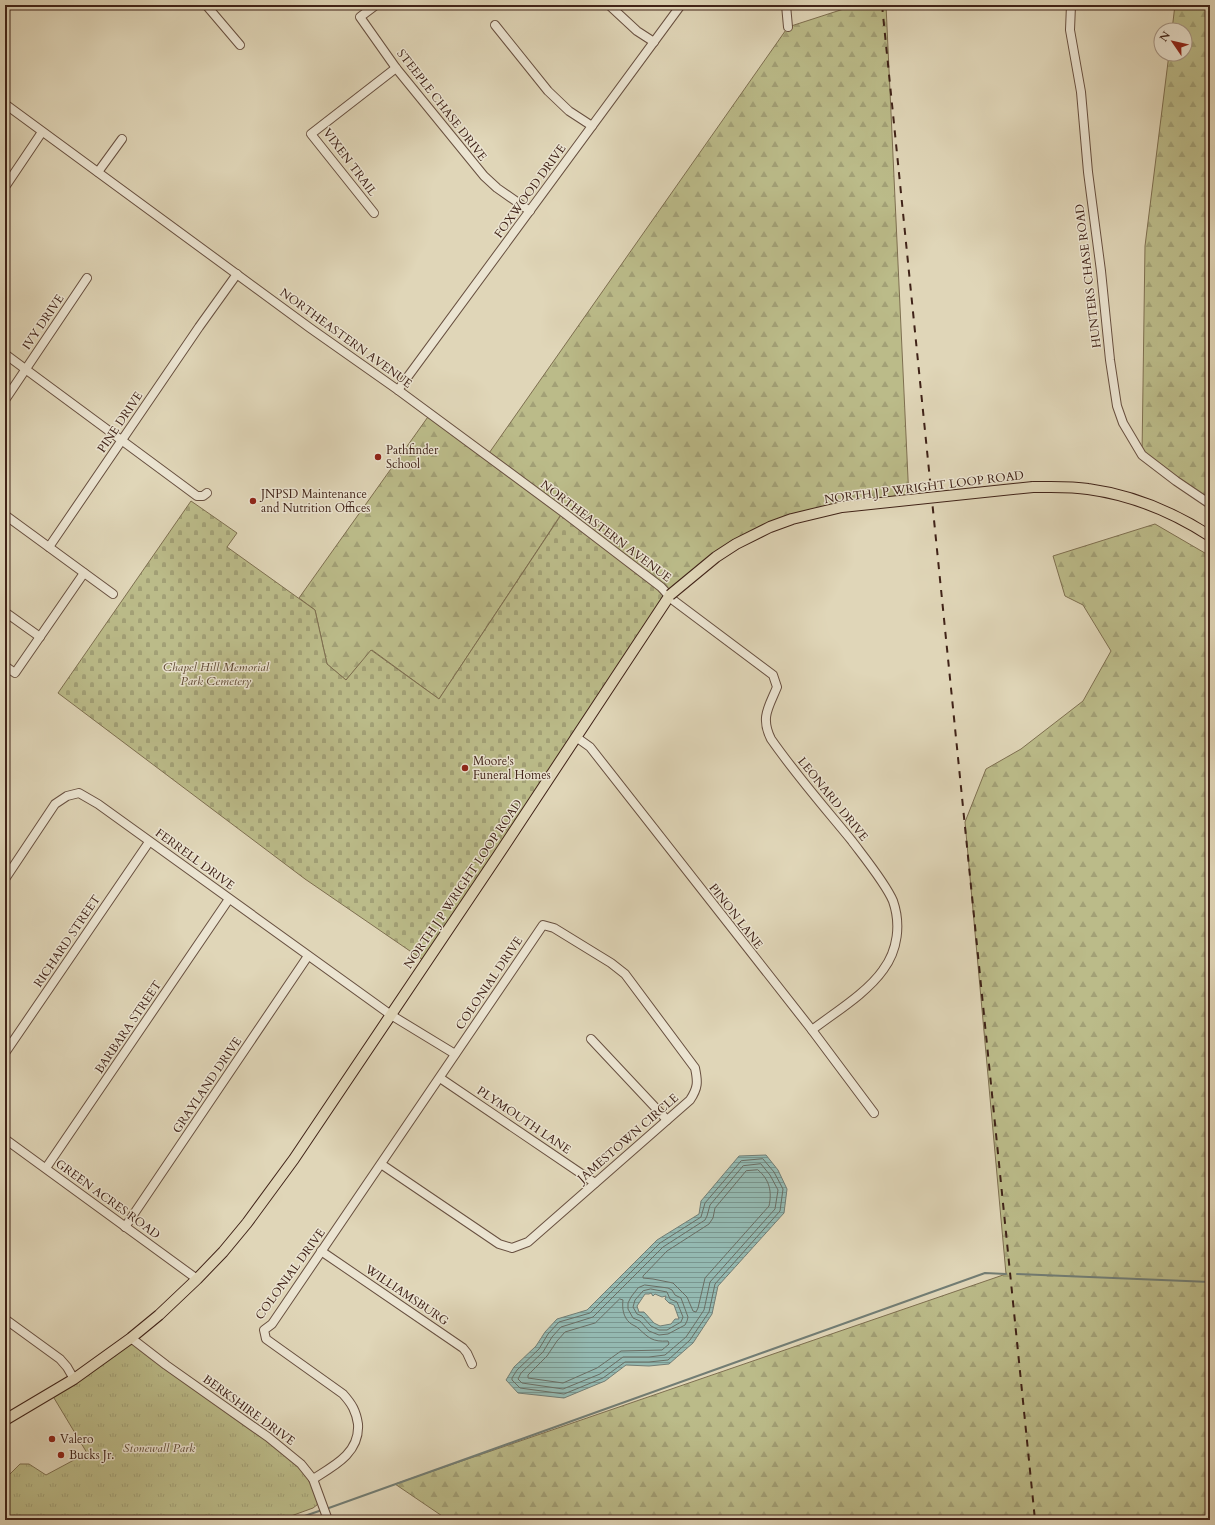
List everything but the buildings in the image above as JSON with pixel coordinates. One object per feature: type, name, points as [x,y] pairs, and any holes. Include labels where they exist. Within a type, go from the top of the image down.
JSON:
[{"type":"main road","name":"NORTH J P WRIGHT LOOP ROAD","points":[[5,1420],[74,1379],[131,1338],[159,1315],[223,1252],[275,1185],[391,1015],[670,595],[716,557],[736,544],[770,527],[792,519],[842,507],[1033,488],[1081,488],[1115,494],[1168,512],[1210,536]]},
{"type":"street","points":[[206,5],[240,44]]},
{"type":"street","name":"STEEPLE CHASE DRIVE","points":[[376,5],[360,17],[396,68],[484,176],[497,188],[530,211]]},
{"type":"street","points":[[609,5],[637,31],[654,42]]},
{"type":"street","name":"FOXWOOD DRIVE","points":[[398,390],[681,5]]},
{"type":"street","points":[[786,5],[788,28]]},
{"type":"street","name":"HUNTERS CHASE ROAD","points":[[1071,5],[1070,30],[1081,92],[1088,172],[1101,271],[1110,360],[1118,406],[1123,423],[1142,455],[1176,482],[1210,504]]},
{"type":"street","points":[[495,25],[548,91],[569,110],[592,126]]},
{"type":"street","name":"VIXEN TRAIL","points":[[374,213],[311,134],[396,68]]},
{"type":"street","name":"NORTHEASTERN AVENUE","points":[[5,104],[398,390],[563,512],[661,586],[670,595]]},
{"type":"street","points":[[5,187],[42,132]]},
{"type":"street","points":[[98,172],[122,139]]},
{"type":"street","name":"PINE DRIVE","points":[[49,547],[199,327],[237,274]]},
{"type":"street","name":"IVY DRIVE","points":[[5,400],[87,278]]},
{"type":"street","points":[[5,354],[197,496],[203,496],[208,493]]},
{"type":"street","points":[[5,515],[113,594]]},
{"type":"street","points":[[5,666],[15,674],[84,573]]},
{"type":"street","name":"LEONARD DRIVE","points":[[670,595],[673,600],[773,675],[777,687],[768,707],[766,717],[766,725],[771,740],[864,856],[893,901],[897,926],[896,939],[894,951],[884,970],[867,988],[812,1030]]},
{"type":"street","points":[[5,612],[40,637]]},
{"type":"street","name":"PINON LANE","points":[[576,737],[590,747],[812,1030],[874,1113]]},
{"type":"street","name":"FERRELL DRIVE","points":[[5,878],[55,804],[66,796],[79,793],[391,1015]]},
{"type":"street","name":"RICHARD STREET","points":[[5,1053],[149,842]]},
{"type":"street","name":"BARBARA STREET","points":[[46,1168],[229,899]]},
{"type":"street","name":"COLONIAL DRIVE","points":[[313,1479],[342,1460],[353,1448],[358,1430],[357,1415],[351,1403],[343,1394],[266,1339],[264,1330],[272,1324],[543,925]]},
{"type":"street","name":"JAMESTOWN CIRCLE","points":[[380,1164],[499,1244],[512,1248],[528,1242],[690,1100],[696,1091],[697,1079],[695,1068],[625,974],[554,928],[543,925]]},
{"type":"street","name":"GRAYLAND DRIVE","points":[[126,1227],[308,956]]},
{"type":"street","points":[[391,1015],[455,1054]]},
{"type":"street","points":[[591,1039],[667,1120]]},
{"type":"street","name":"PLYMOUTH LANE","points":[[440,1078],[595,1183]]},
{"type":"street","name":"GREEN ACRES ROAD","points":[[5,1139],[197,1279]]},
{"type":"street","name":"WILLIAMSBURG","points":[[321,1252],[462,1348],[467,1353],[472,1364]]},
{"type":"street","points":[[5,1318],[60,1359],[74,1379]]},
{"type":"street","name":"BERKSHIRE DRIVE","points":[[131,1338],[166,1365],[268,1437],[301,1464],[313,1479],[328,1518]]},
{"type":"green space","points":[[856,5],[886,5],[909,500],[842,507],[751,536],[670,595],[562,513],[439,699],[372,650],[346,680],[327,664],[315,610],[299,598],[430,414],[487,456],[788,27]]},
{"type":"green space","points":[[1175,5],[1210,5],[1210,504],[1142,455],[1145,246],[1168,62],[1193,62],[1193,22],[1173,22]]},
{"type":"green space","name":"Chapel Hill Memorial Park Cemetery","points":[[191,501],[237,533],[227,547],[315,610],[327,664],[346,680],[371,650],[439,699],[563,512],[670,595],[426,962],[305,879],[58,693]]},
{"type":"green space","points":[[1155,524],[1210,556],[1210,1520],[448,1520],[395,1484],[1006,1274],[965,822],[986,769],[1021,749],[1083,701],[1111,651],[1083,605],[1065,596],[1053,556]]},
{"type":"green space","name":"Stonewall Park","points":[[131,1338],[301,1464],[322,1501],[313,1508],[280,1520],[5,1520],[5,1479],[20,1464],[29,1464],[46,1475],[87,1453],[51,1393]]},
{"type":"water","points":[[766,1155],[778,1170],[787,1189],[784,1213],[718,1286],[712,1314],[693,1343],[669,1364],[649,1366],[626,1365],[605,1381],[564,1398],[518,1393],[506,1380],[514,1367],[536,1346],[545,1332],[557,1319],[587,1310],[657,1240],[699,1214],[701,1201],[739,1156]],"holes":[[[651,1293],[653,1296],[655,1294],[662,1297],[666,1296],[665,1299],[674,1305],[679,1319],[675,1319],[671,1324],[660,1326],[654,1323],[644,1312],[639,1312],[637,1306],[645,1294]]]},
{"type":"waterway","points":[[326,1509],[985,1273],[1006,1274]]},
{"type":"waterway","points":[[1017,1274],[1210,1282]]},
{"type":"waterway","points":[[293,1520],[322,1510]]},
{"type":"railway","points":[[882,5],[1035,1520]]},
{"type":"place","name":"Pathfinder School","points":[[378,457]]},
{"type":"place","name":"JNPSD Maintenance and Nutrition Offices","points":[[253,501]]},
{"type":"place","name":"Moore's Funeral Homes","points":[[465,768]]},
{"type":"place","name":"Valero","points":[[52,1439]]},
{"type":"place","name":"Bucks Jr.","points":[[61,1455]]}]
